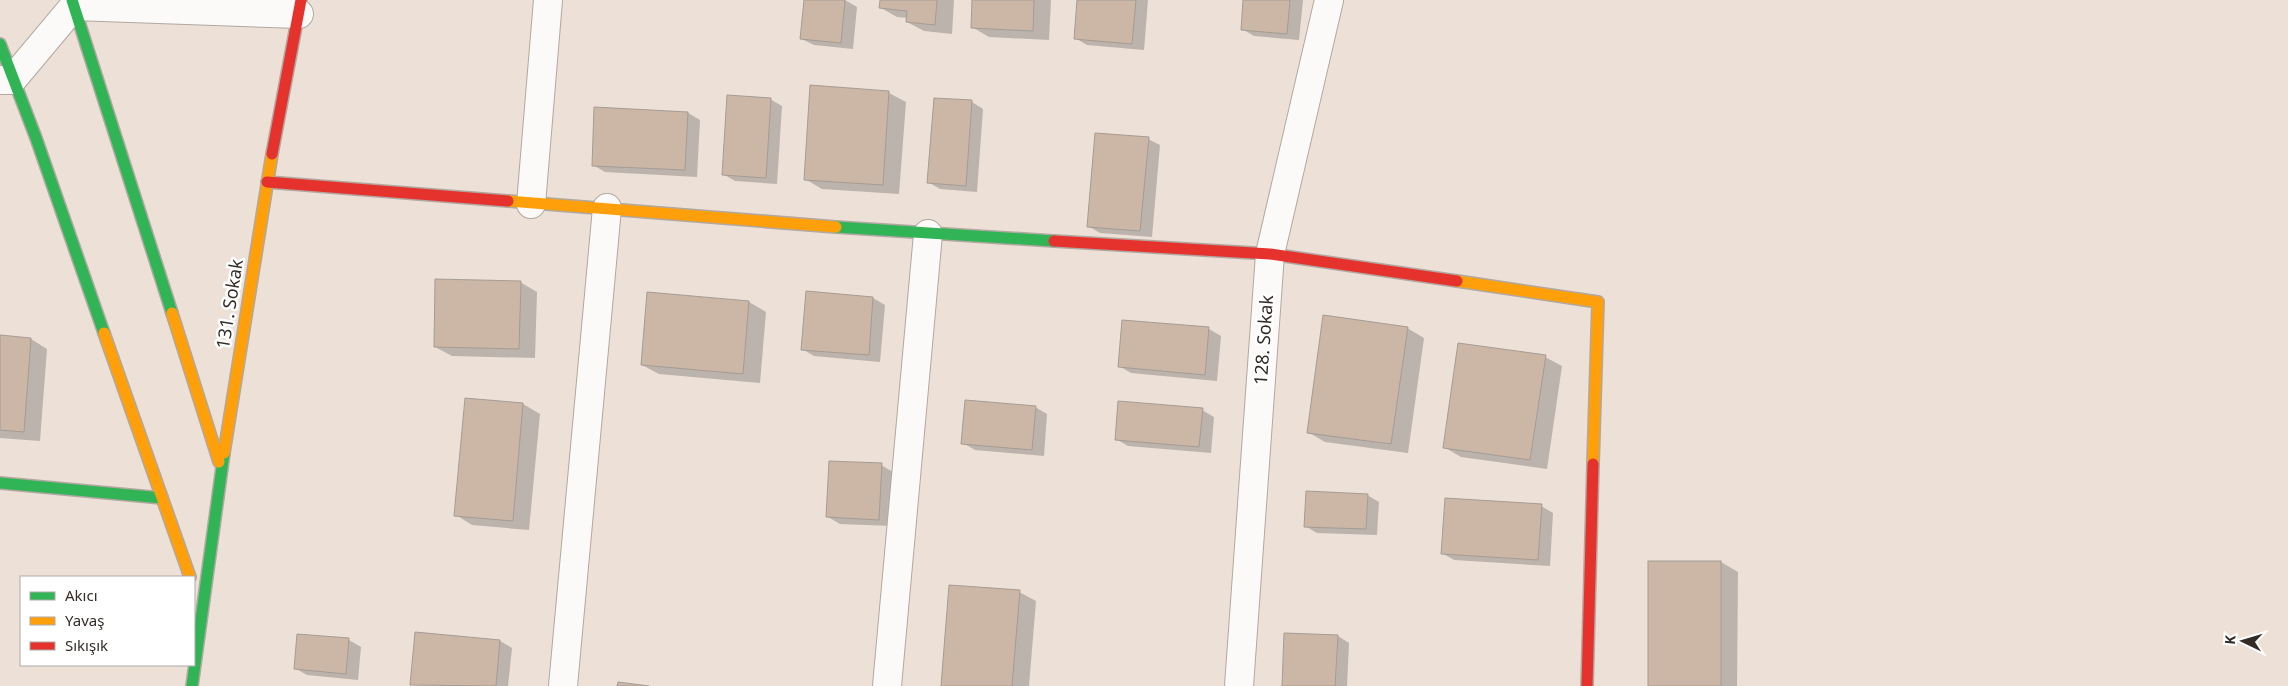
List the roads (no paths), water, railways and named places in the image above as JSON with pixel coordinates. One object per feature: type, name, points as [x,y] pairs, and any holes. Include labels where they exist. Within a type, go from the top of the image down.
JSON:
[{"type":"street","points":[[531,204],[548,0]]},
{"type":"street","name":"128. Sokak","points":[[1239,686],[1270,254],[1329,0]]},
{"type":"street","points":[[73,3],[221,469]]},
{"type":"street","points":[[6,80],[73,3],[300,7]]},
{"type":"street","name":"131. Sokak","points":[[192,686],[221,469],[267,182],[300,7]]},
{"type":"street","points":[[0,44],[6,80],[36,138],[190,576]]},
{"type":"street","points":[[267,182],[928,234],[1270,254],[1598,302],[1588,686]]},
{"type":"street","points":[[563,686],[607,208]]},
{"type":"street","points":[[886,686],[928,234]]},
{"type":"street","points":[[0,484],[162,498]]},
{"type":"street","points":[[195,590],[203,614]]}]
